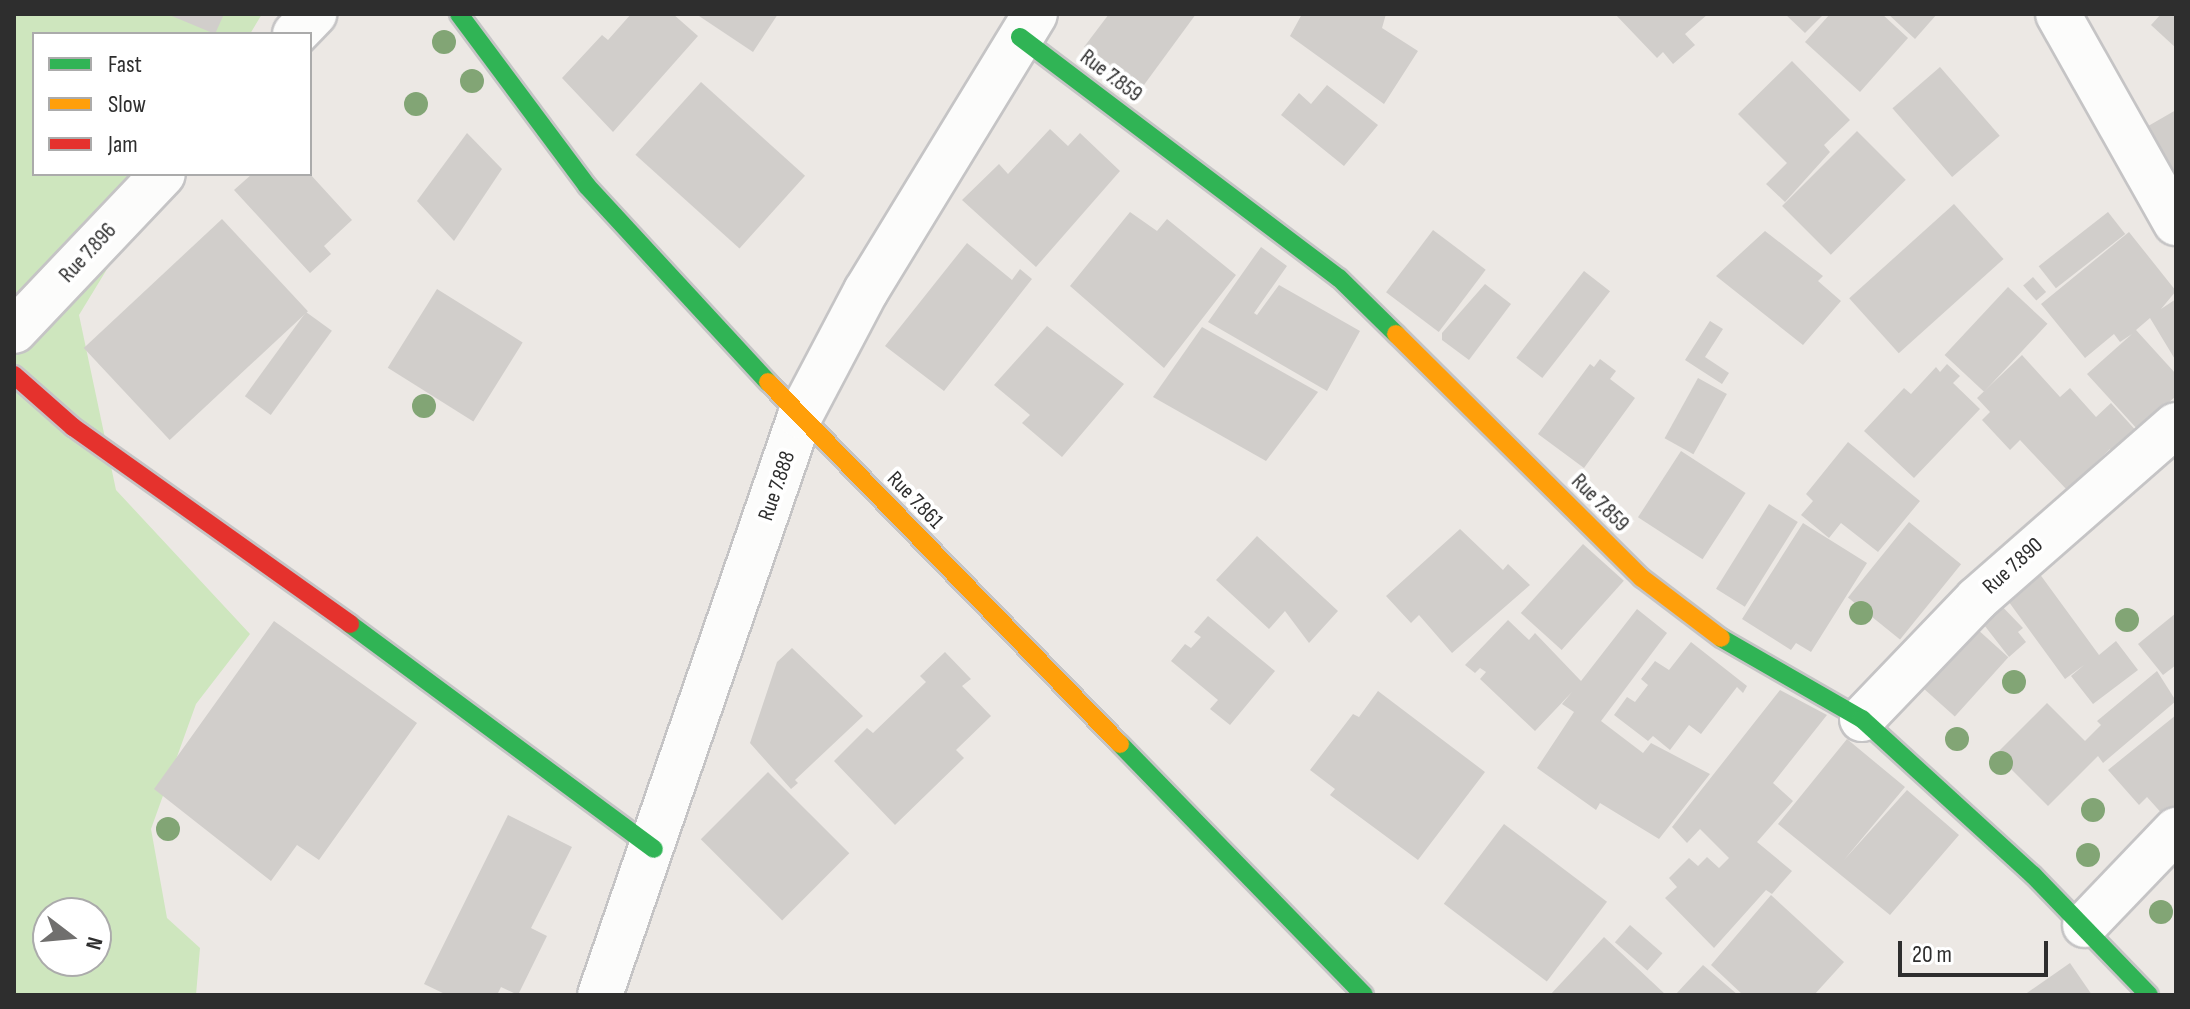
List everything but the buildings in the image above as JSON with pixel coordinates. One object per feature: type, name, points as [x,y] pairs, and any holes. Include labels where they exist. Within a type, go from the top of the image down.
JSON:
[{"type":"street","points":[[297,32],[314,14]]},
{"type":"street","name":"Rue 7.861","points":[[459,14],[587,186],[800,416],[1364,995]]},
{"type":"street","points":[[2058,14],[2176,223]]},
{"type":"street","name":"Rue 7.888","points":[[600,995],[654,849],[800,416],[866,291],[1027,25]]},
{"type":"street","name":"Rue 7.859","points":[[1027,25],[1339,278],[1642,578],[1705,629],[1862,719],[2085,925],[2149,995]]},
{"type":"street","name":"Rue 7.896","points":[[14,331],[161,176]]},
{"type":"street","points":[[14,375],[73,427],[247,547],[654,849]]},
{"type":"street","name":"Rue 7.890","points":[[1862,719],[1977,599],[2176,425]]},
{"type":"street","points":[[2085,925],[2176,830]]},
{"type":"green space","points":[[14,14],[262,14],[251,32],[32,32],[32,176],[164,176],[79,315],[116,490],[250,634],[196,704],[151,829],[167,918],[200,948],[196,995],[14,995]]},
{"type":"traffic: fast","points":[[459,14],[587,186],[768,382]]},
{"type":"traffic: fast","points":[[1020,37],[1339,278],[1396,334]]},
{"type":"traffic: fast","points":[[350,624],[654,849]]},
{"type":"traffic: fast","points":[[1721,638],[1862,719],[2033,875],[2149,995]]},
{"type":"traffic: fast","points":[[1120,744],[1364,995]]},
{"type":"traffic: slow","points":[[1396,334],[1642,578],[1721,638]]},
{"type":"traffic: slow","points":[[768,382],[1120,744]]},
{"type":"traffic: jam","points":[[14,375],[73,427],[350,624]]}]
